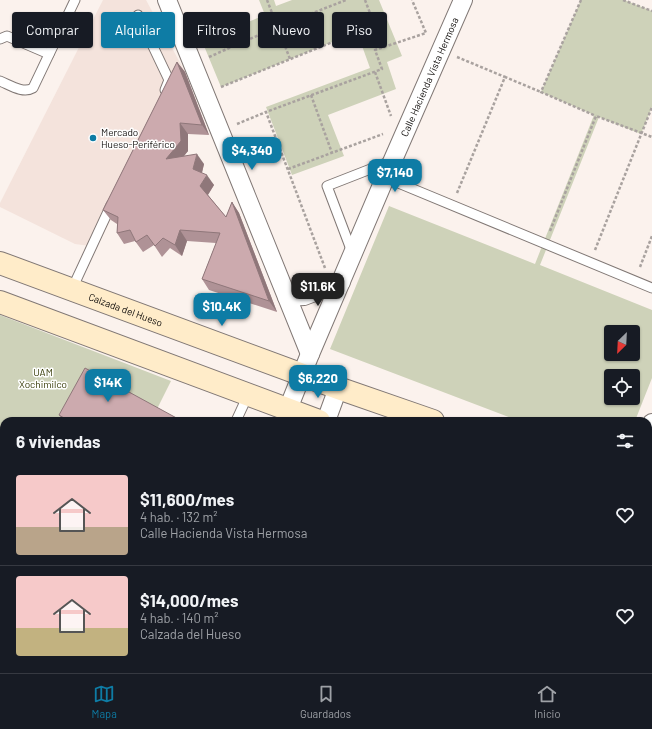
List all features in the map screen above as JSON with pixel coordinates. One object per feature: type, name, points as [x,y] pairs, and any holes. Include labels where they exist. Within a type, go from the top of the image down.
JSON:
[{"type":"main road","name":"Calzada del Hueso","points":[[0,263],[302,375],[421,417]]},
{"type":"main road","points":[[0,302],[309,417]]},
{"type":"street","points":[[167,0],[310,354]]},
{"type":"street","name":"Calle Hacienda Vista Hermosa","points":[[288,409],[392,160],[463,0]]},
{"type":"street","points":[[287,297],[304,296],[340,282]]},
{"type":"street","points":[[327,417],[338,388]]},
{"type":"lane","points":[[0,81],[22,90],[29,91],[33,88],[75,0]]},
{"type":"lane","points":[[0,38],[7,36],[49,54]]},
{"type":"lane","points":[[154,48],[169,80],[160,101]]},
{"type":"lane","points":[[353,254],[328,186],[392,160]]},
{"type":"lane","points":[[396,182],[652,288]]},
{"type":"lane","points":[[71,290],[114,199]]},
{"type":"lane","points":[[238,417],[248,394]]},
{"type":"path","points":[[267,0],[271,12]]},
{"type":"path","points":[[315,12],[346,0]]},
{"type":"path","points":[[365,0],[370,12]]},
{"type":"path","points":[[387,47],[426,33],[412,0]]},
{"type":"path","points":[[541,92],[581,0]]},
{"type":"path","points":[[623,0],[652,11]]},
{"type":"path","points":[[208,57],[258,35]]},
{"type":"path","points":[[220,87],[332,42]]},
{"type":"path","points":[[286,48],[290,59]]},
{"type":"path","points":[[236,124],[382,69],[375,50],[383,48]]},
{"type":"path","points":[[451,55],[596,116],[652,137]]},
{"type":"path","points":[[375,72],[394,122]]},
{"type":"path","points":[[452,205],[505,77]]},
{"type":"path","points":[[311,95],[332,153]]},
{"type":"path","points":[[590,263],[652,107]]},
{"type":"path","points":[[266,112],[325,268]]},
{"type":"path","points":[[545,244],[596,116]]},
{"type":"path","points":[[288,169],[389,132]]},
{"type":"path","points":[[635,281],[652,236]]},
{"type":"shaded area","name":"Mercado Hueso-Periférico","points":[[103,0],[146,0],[152,12],[101,12],[101,48],[172,48],[185,72],[97,247],[75,244],[0,207],[0,203],[79,48],[93,48],[93,20]]},
{"type":"green space","points":[[259,0],[274,0],[276,6],[292,0],[379,0],[384,12],[332,12],[332,42],[324,45],[324,12],[264,12]]},
{"type":"green space","points":[[581,0],[624,0],[652,11],[652,107],[641,134],[599,117],[540,265],[652,310],[652,378],[637,417],[508,417],[330,349],[389,206],[535,264],[594,115],[541,92]]},
{"type":"green space","points":[[258,18],[258,48],[317,48],[221,87],[205,48],[250,48],[250,21]]},
{"type":"green space","points":[[387,19],[402,56],[387,62],[396,89],[328,115],[344,156],[292,175],[266,107],[370,68],[363,48],[387,48]]},
{"type":"green space","name":"UAM Xochimilco","points":[[0,315],[171,381],[155,413],[112,417],[0,417]]},
{"type":"building","points":[[177,62],[202,125],[180,123],[181,141],[166,159],[197,154],[193,169],[207,175],[200,186],[226,217],[232,202],[269,301],[202,279],[220,233],[180,230],[175,245],[163,238],[155,246],[147,235],[136,242],[130,230],[117,233],[118,217],[103,210]]},
{"type":"building","points":[[85,368],[175,417],[62,417],[59,415]]},
{"type":"place","name":"Mercado Hueso-Periférico","points":[[93,138]]}]
